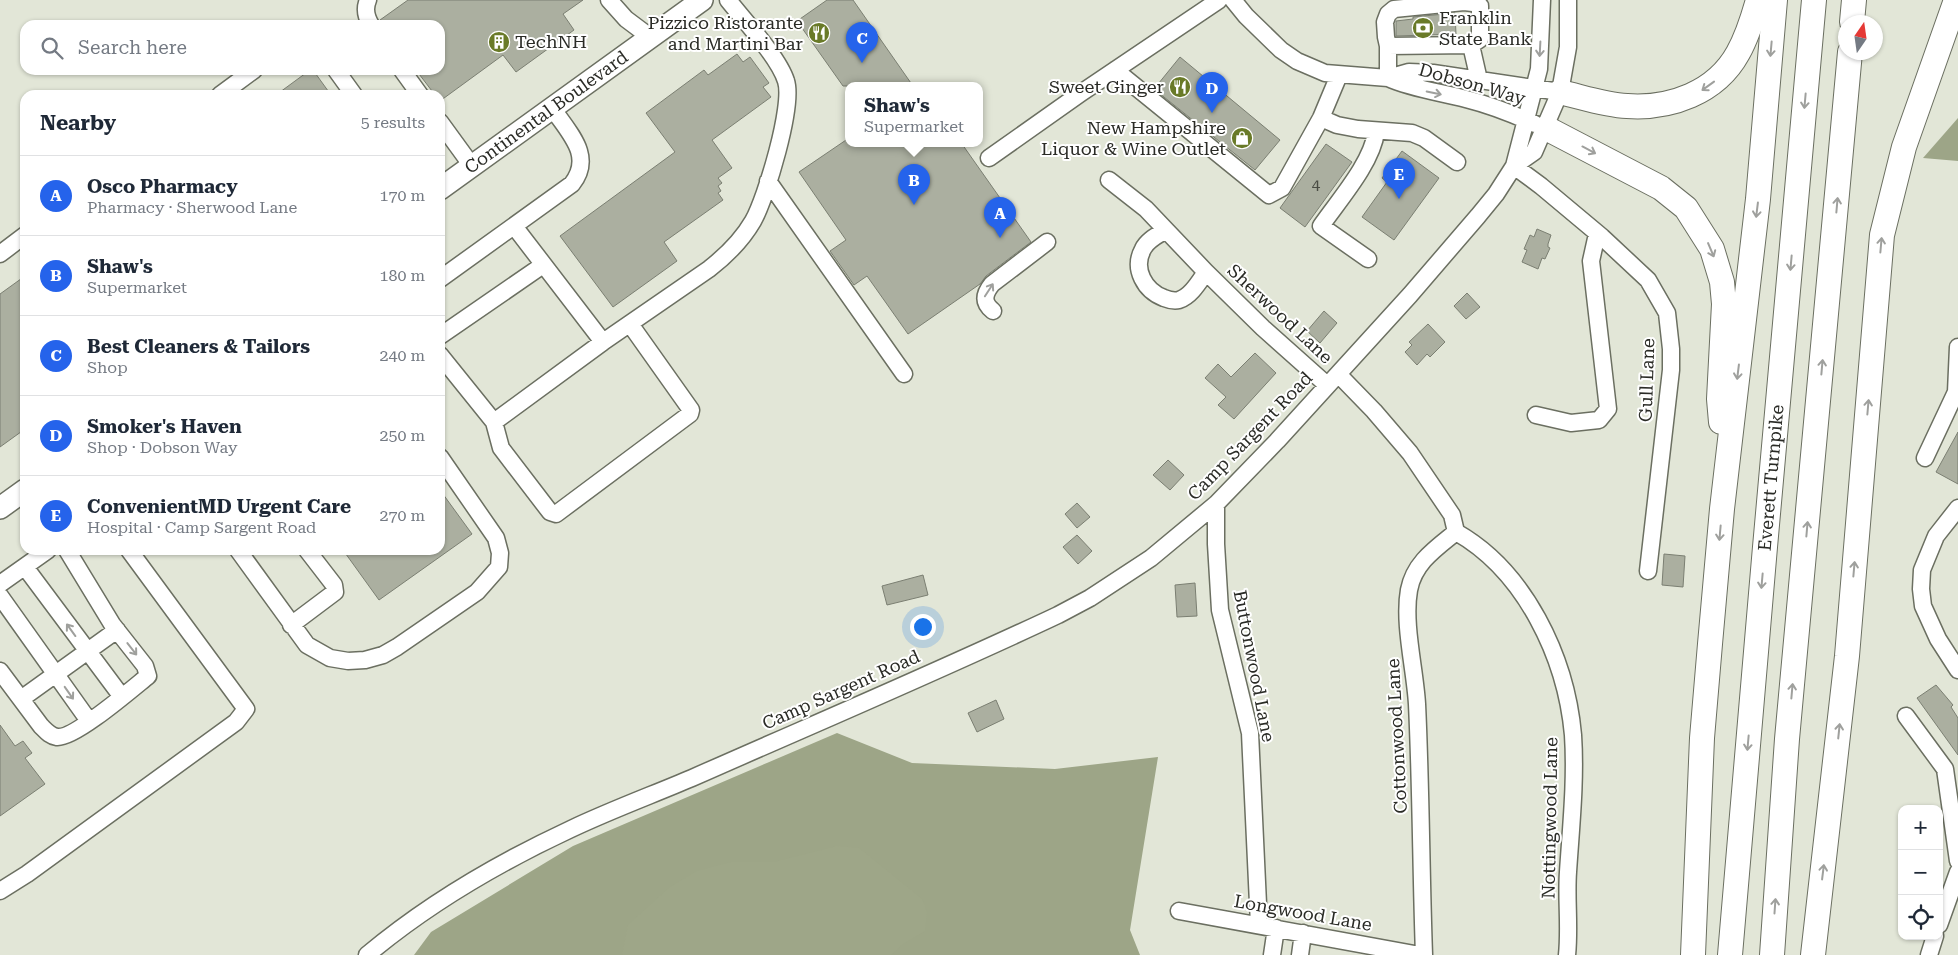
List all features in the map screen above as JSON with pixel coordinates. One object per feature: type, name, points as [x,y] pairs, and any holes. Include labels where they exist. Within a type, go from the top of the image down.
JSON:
[{"type":"highway","points":[[1560,92],[1625,106],[1653,107],[1681,100],[1698,93],[1714,82],[1737,54],[1752,21],[1758,0]]},
{"type":"highway","points":[[1693,955],[1702,738],[1726,472],[1758,200],[1775,0]]},
{"type":"highway","name":"Everett Turnpike","points":[[1730,955],[1814,0]]},
{"type":"highway","points":[[1853,15],[1854,0]]},
{"type":"highway","points":[[1813,955],[1847,656],[1882,235],[1904,147],[1956,0]]},
{"type":"highway","points":[[1772,955],[1788,739],[1849,60]]},
{"type":"highway","points":[[1536,124],[1661,188],[1686,208],[1712,248],[1722,282],[1724,304],[1719,399],[1726,472]]},
{"type":"main road","name":"Continental Boulevard","points":[[445,185],[702,0]]},
{"type":"main road","points":[[0,508],[20,494]]},
{"type":"street","points":[[368,0],[366,6],[368,20]]},
{"type":"street","points":[[609,0],[626,19],[650,37]]},
{"type":"street","points":[[494,422],[603,342],[726,256],[754,220],[783,133],[788,95],[787,82],[781,68],[728,0]]},
{"type":"street","points":[[989,158],[1219,0]]},
{"type":"street","name":"Camp Sargent Road","points":[[367,955],[458,889],[506,861],[571,828],[690,779],[1058,615],[1090,598],[1151,558],[1216,504],[1277,442],[1410,295],[1478,216],[1496,194],[1514,166],[1534,152],[1536,124],[1535,88],[1539,70],[1542,0]]},
{"type":"street","name":"Camp Sargent Road","points":[[1536,124],[1560,92],[1568,47],[1568,0]]},
{"type":"street","name":"Dobson Way","points":[[1236,1],[1267,38],[1289,56],[1311,68],[1325,73],[1340,75],[1388,78],[1407,86],[1498,108],[1536,124]]},
{"type":"street","points":[[1395,46],[1471,45],[1480,38],[1482,11],[1480,6],[1473,2],[1464,2],[1394,9],[1388,14],[1385,22],[1386,37],[1395,46],[1402,63],[1409,72]]},
{"type":"street","points":[[1471,45],[1479,80]]},
{"type":"street","points":[[1388,78],[1395,46]]},
{"type":"street","points":[[1115,70],[1269,195],[1282,188],[1321,118],[1340,75]]},
{"type":"street","name":"Dobson Way","points":[[1388,78],[1409,72],[1433,73],[1509,86],[1560,92]]},
{"type":"street","points":[[227,90],[247,75]]},
{"type":"street","points":[[340,75],[350,90]]},
{"type":"street","points":[[406,75],[416,90]]},
{"type":"street","points":[[445,275],[572,184],[578,176],[581,157],[579,148],[552,109]]},
{"type":"street","points":[[1321,118],[1337,125],[1376,132],[1412,133],[1424,138],[1457,162]]},
{"type":"street","points":[[445,129],[472,166]]},
{"type":"street","points":[[1368,259],[1321,226],[1368,159],[1376,132]]},
{"type":"street","name":"Gull Lane","points":[[1514,166],[1541,186],[1648,280],[1667,313],[1672,349],[1671,370],[1648,571]]},
{"type":"street","name":"Sherwood Lane","points":[[1109,180],[1146,209],[1263,328],[1332,379]]},
{"type":"street","points":[[768,182],[904,374]]},
{"type":"street","points":[[514,226],[603,342]]},
{"type":"street","name":"Sherwood Lane","points":[[1166,230],[1152,238],[1143,249],[1139,261],[1139,270],[1146,286],[1160,297],[1180,300],[1193,290],[1206,272]]},
{"type":"street","points":[[1536,415],[1571,423],[1599,420],[1608,409],[1591,261],[1597,234]]},
{"type":"street","points":[[0,254],[20,239]]},
{"type":"street","points":[[993,311],[986,302],[985,296],[992,284],[1047,242]]},
{"type":"street","points":[[445,333],[543,265]]},
{"type":"street","points":[[445,361],[494,422],[501,448],[550,512],[556,514],[690,414],[691,410],[630,324]]},
{"type":"street","points":[[1925,458],[1956,392],[1958,347]]},
{"type":"street","points":[[1332,379],[1374,411],[1410,453],[1452,515],[1456,532]]},
{"type":"street","points":[[242,555],[307,645],[330,658],[348,661],[364,660],[383,655],[477,592],[498,567],[500,553],[496,538],[445,464]]},
{"type":"street","name":"Buttonwood Lane","points":[[1216,504],[1216,544],[1220,610],[1250,734],[1259,925]]},
{"type":"street","points":[[1958,508],[1936,536],[1922,570],[1921,589],[1923,606],[1938,639],[1958,670]]},
{"type":"street","name":"Cottonwood Lane","points":[[1424,955],[1417,701],[1409,627],[1409,590],[1414,572],[1425,557],[1456,532]]},
{"type":"street","name":"Nottingwood Lane","points":[[1456,532],[1489,554],[1524,597],[1550,646],[1568,699],[1573,735],[1574,772],[1567,883],[1569,938],[1567,955]]},
{"type":"street","points":[[0,584],[41,555]]},
{"type":"street","points":[[0,670],[48,733],[58,737],[68,735],[89,721],[148,676],[146,666],[117,630],[70,555]]},
{"type":"street","points":[[0,891],[27,874],[236,722],[246,709],[133,555]]},
{"type":"street","points":[[291,625],[335,592],[334,585],[311,555]]},
{"type":"street","points":[[25,566],[122,697]]},
{"type":"street","points":[[0,596],[89,721]]},
{"type":"street","points":[[21,699],[117,630]]},
{"type":"street","points":[[1906,716],[1945,769],[1958,861]]},
{"type":"street","points":[[1943,914],[1958,872]]},
{"type":"street","name":"Longwood Lane","points":[[1179,910],[1420,955]]},
{"type":"street","points":[[1272,955],[1276,928]]},
{"type":"street","points":[[1300,955],[1303,933]]},
{"type":"street","points":[[1929,955],[1934,940]]},
{"type":"shaded area","points":[[1958,118],[1958,161],[1923,158]]},
{"type":"shaded area","points":[[837,733],[912,763],[1055,769],[1158,757],[1130,930],[1140,955],[414,955],[431,932],[573,846]]},
{"type":"shaded area","points":[[837,846],[859,848],[922,899],[927,912],[925,931],[903,944],[891,955],[622,955],[628,925],[670,887],[697,871],[731,862],[774,862]]},
{"type":"building","name":"TechNH","points":[[408,0],[583,0],[563,14],[574,30],[516,72],[503,55],[445,97],[445,90],[431,90],[420,75],[445,75],[445,20],[380,20]]},
{"type":"building","points":[[827,0],[853,0],[910,82],[845,82],[845,86],[843,86],[797,21]]},
{"type":"building","name":"Franklin State Bank","points":[[1455,13],[1456,34],[1396,36],[1396,21],[1413,19],[1413,17]]},
{"type":"building","points":[[737,54],[743,62],[750,57],[769,83],[763,87],[771,97],[712,140],[732,168],[718,178],[722,183],[718,186],[721,191],[718,193],[723,200],[664,242],[677,261],[613,307],[560,236],[675,152],[646,113],[704,70],[708,75]]},
{"type":"building","points":[[1180,57],[1280,140],[1255,170],[1154,89]]},
{"type":"building","points":[[303,75],[317,75],[327,90],[283,90]]},
{"type":"building","points":[[845,141],[845,147],[964,147],[1031,242],[986,276],[980,284],[908,334],[867,276],[854,285],[830,251],[846,240],[799,172]]},
{"type":"building","points":[[1326,144],[1352,162],[1305,227],[1280,208]]},
{"type":"building","points":[[1402,151],[1439,178],[1394,240],[1362,217],[1387,182],[1382,178]]},
{"type":"building","points":[[1537,229],[1551,235],[1548,244],[1550,248],[1545,259],[1542,258],[1538,269],[1522,262],[1527,250],[1524,249],[1530,235],[1534,237]]},
{"type":"building","points":[[20,280],[20,433],[0,447],[0,294]]},
{"type":"building","points":[[1467,293],[1480,307],[1466,319],[1454,306]]},
{"type":"building","points":[[1324,311],[1337,323],[1320,343],[1307,331]]},
{"type":"building","points":[[1428,324],[1445,342],[1430,357],[1427,354],[1417,365],[1405,352],[1412,345],[1409,342]]},
{"type":"building","points":[[1255,353],[1276,373],[1234,419],[1218,405],[1226,397],[1205,378],[1218,364],[1231,377]]},
{"type":"building","points":[[1958,432],[1958,484],[1936,472]]},
{"type":"building","points":[[1168,460],[1184,475],[1170,490],[1153,475]]},
{"type":"building","points":[[445,497],[472,534],[445,553]]},
{"type":"building","points":[[1077,503],[1090,517],[1077,528],[1065,514]]},
{"type":"building","points":[[1077,535],[1092,551],[1078,564],[1063,547]]},
{"type":"building","points":[[1664,554],[1685,556],[1683,587],[1662,585]]},
{"type":"building","points":[[347,555],[442,555],[379,600]]},
{"type":"building","points":[[923,575],[928,595],[887,605],[882,586]]},
{"type":"building","points":[[1195,583],[1197,616],[1177,617],[1175,585]]},
{"type":"building","points":[[1936,685],[1953,705],[1951,707],[1958,718],[1958,755],[1917,698]]},
{"type":"building","points":[[996,700],[1004,719],[977,732],[968,713]]},
{"type":"building","points":[[0,725],[15,746],[23,741],[32,753],[25,758],[45,784],[0,816]]},
{"type":"place","name":"Franklin State Bank","points":[[1423,28]]},
{"type":"place","name":"Pizzico Ristorante and Martini Bar","points":[[819,33]]},
{"type":"place","name":"TechNH","points":[[499,42]]},
{"type":"place","name":"Best Cleaners & Tailors","points":[[862,63]]},
{"type":"place","name":"Sweet Ginger","points":[[1180,87]]},
{"type":"place","name":"Smoker's Haven","points":[[1212,113]]},
{"type":"place","name":"New Hampshire Liquor & Wine Outlet","points":[[1242,138]]},
{"type":"place","name":"ConvenientMD Urgent Care","points":[[1399,199]]},
{"type":"place","name":"Shaw's","points":[[914,205]]},
{"type":"place","name":"Osco Pharmacy","points":[[1000,238]]}]
